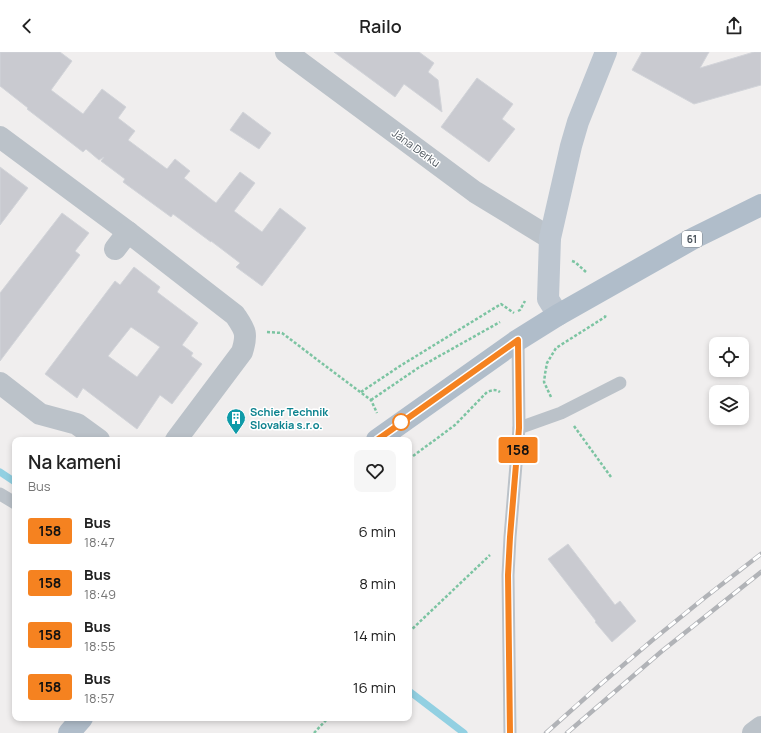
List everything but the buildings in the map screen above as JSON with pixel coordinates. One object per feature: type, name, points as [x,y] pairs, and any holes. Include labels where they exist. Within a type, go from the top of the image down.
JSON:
[{"type":"main road","name":"61","points":[[381,437],[518,340],[558,315],[694,238],[761,205]]},
{"type":"main road","points":[[69,733],[79,721]]},
{"type":"street","name":"Jána Derku","points":[[286,52],[475,192],[550,238]]},
{"type":"street","points":[[558,315],[548,299],[550,238],[578,122],[606,52]]},
{"type":"street","points":[[0,137],[128,232],[235,315],[245,329],[246,341],[242,352],[178,437]]},
{"type":"street","points":[[115,249],[128,232]]},
{"type":"street","points":[[0,383],[40,414],[77,424],[95,437]]},
{"type":"street","points":[[753,733],[761,727]]},
{"type":"lane","points":[[510,733],[508,582],[510,537],[519,428],[518,340]]},
{"type":"lane","points":[[519,428],[561,413],[620,382]]},
{"type":"lane","points":[[0,494],[12,500]]},
{"type":"path","points":[[568,261],[575,262],[588,274]]},
{"type":"path","points":[[509,317],[520,310],[527,298]]},
{"type":"path","points":[[361,392],[400,366],[501,304],[514,313]]},
{"type":"path","points":[[607,308],[606,318],[556,348],[547,363],[544,382],[548,393],[561,413],[569,419],[611,477]]},
{"type":"path","points":[[245,329],[282,333],[371,400],[418,368],[504,320]]},
{"type":"path","points":[[412,457],[455,425],[487,392],[492,390],[500,392],[504,401],[504,408],[519,407]]},
{"type":"path","points":[[412,629],[510,537]]},
{"type":"path","points":[[314,733],[325,721]]},
{"type":"waterway","points":[[0,472],[12,480]]},
{"type":"waterway","points":[[412,693],[464,733]]},
{"type":"railway","points":[[546,733],[598,686],[652,641],[761,554]]},
{"type":"railway","points":[[567,733],[662,651],[761,572]]},
{"type":"bus line","name":"158","points":[[381,437],[518,340],[519,440],[508,575],[510,733]]},
{"type":"place","name":"Schier Technik Slovakia s.r.o.","points":[[236,435]]}]
